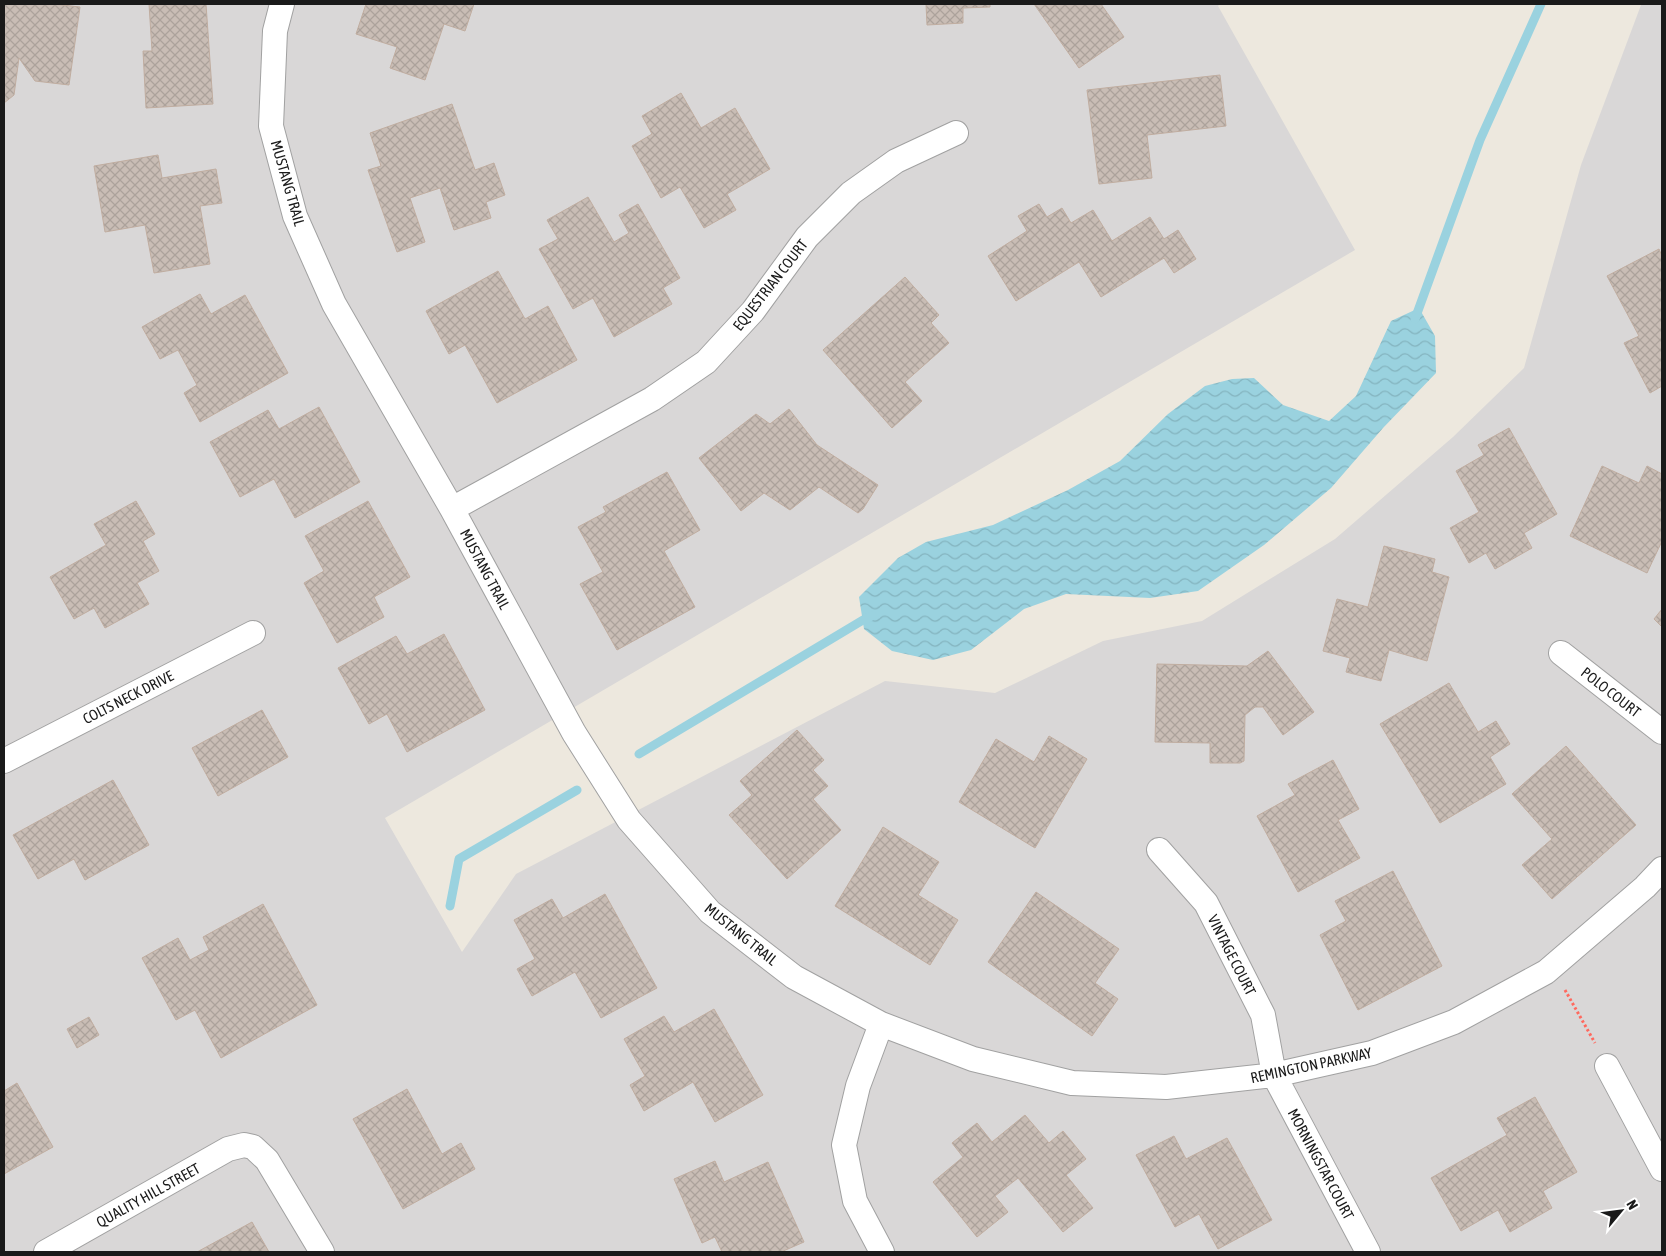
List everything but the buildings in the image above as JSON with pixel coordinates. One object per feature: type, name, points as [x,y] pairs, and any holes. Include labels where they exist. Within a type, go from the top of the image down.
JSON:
[{"type":"street","name":"MUSTANG TRAIL","points":[[282,4],[275,31],[271,126],[295,216],[334,304],[452,509],[574,733],[629,820],[710,912],[794,977],[881,1024]]},
{"type":"street","name":"EQUESTRIAN COURT","points":[[452,509],[652,399],[706,362],[753,311],[807,237],[851,193],[896,161],[956,133]]},
{"type":"street","name":"COLTS NECK DRIVE","points":[[4,761],[253,633]]},
{"type":"street","name":"POLO COURT","points":[[1560,653],[1662,732]]},
{"type":"street","name":"VINTAGE COURT","points":[[1159,850],[1206,903],[1263,1015],[1274,1075]]},
{"type":"street","name":"REMINGTON PARKWAY","points":[[881,1024],[973,1059],[1072,1083],[1166,1086],[1274,1075],[1372,1053],[1454,1022],[1546,972],[1645,887],[1662,869]]},
{"type":"street","points":[[881,1024],[858,1086],[844,1145],[855,1201],[882,1252]]},
{"type":"street","points":[[1607,1066],[1662,1169]]},
{"type":"street","name":"MORNINGSTAR COURT","points":[[1274,1075],[1368,1252]]},
{"type":"street","name":"QUALITY HILL STREET","points":[[46,1252],[228,1149],[244,1145],[253,1147],[267,1160],[322,1252]]},
{"type":"path","points":[[1552,967],[1607,1066]]},
{"type":"shaded area","points":[[4,4],[1220,4],[1218,6],[1355,250],[385,818],[462,952],[516,874],[885,681],[995,693],[1103,641],[1202,621],[1335,539],[1453,437],[1524,368],[1581,165],[1641,5],[1662,4],[1662,1252],[4,1252]]},
{"type":"water","points":[[1419,308],[1435,336],[1436,373],[1383,428],[1331,488],[1264,545],[1198,591],[1150,598],[1066,594],[1024,609],[971,650],[933,660],[892,651],[864,629],[859,597],[898,558],[926,542],[993,525],[1068,490],[1120,461],[1168,414],[1205,386],[1232,379],[1254,378],[1283,405],[1329,421],[1356,396],[1391,321]]},
{"type":"waterway","points":[[1415,319],[1480,140],[1541,4]]},
{"type":"waterway","points":[[639,754],[872,616]]},
{"type":"waterway","points":[[450,906],[459,859],[577,790]]}]
